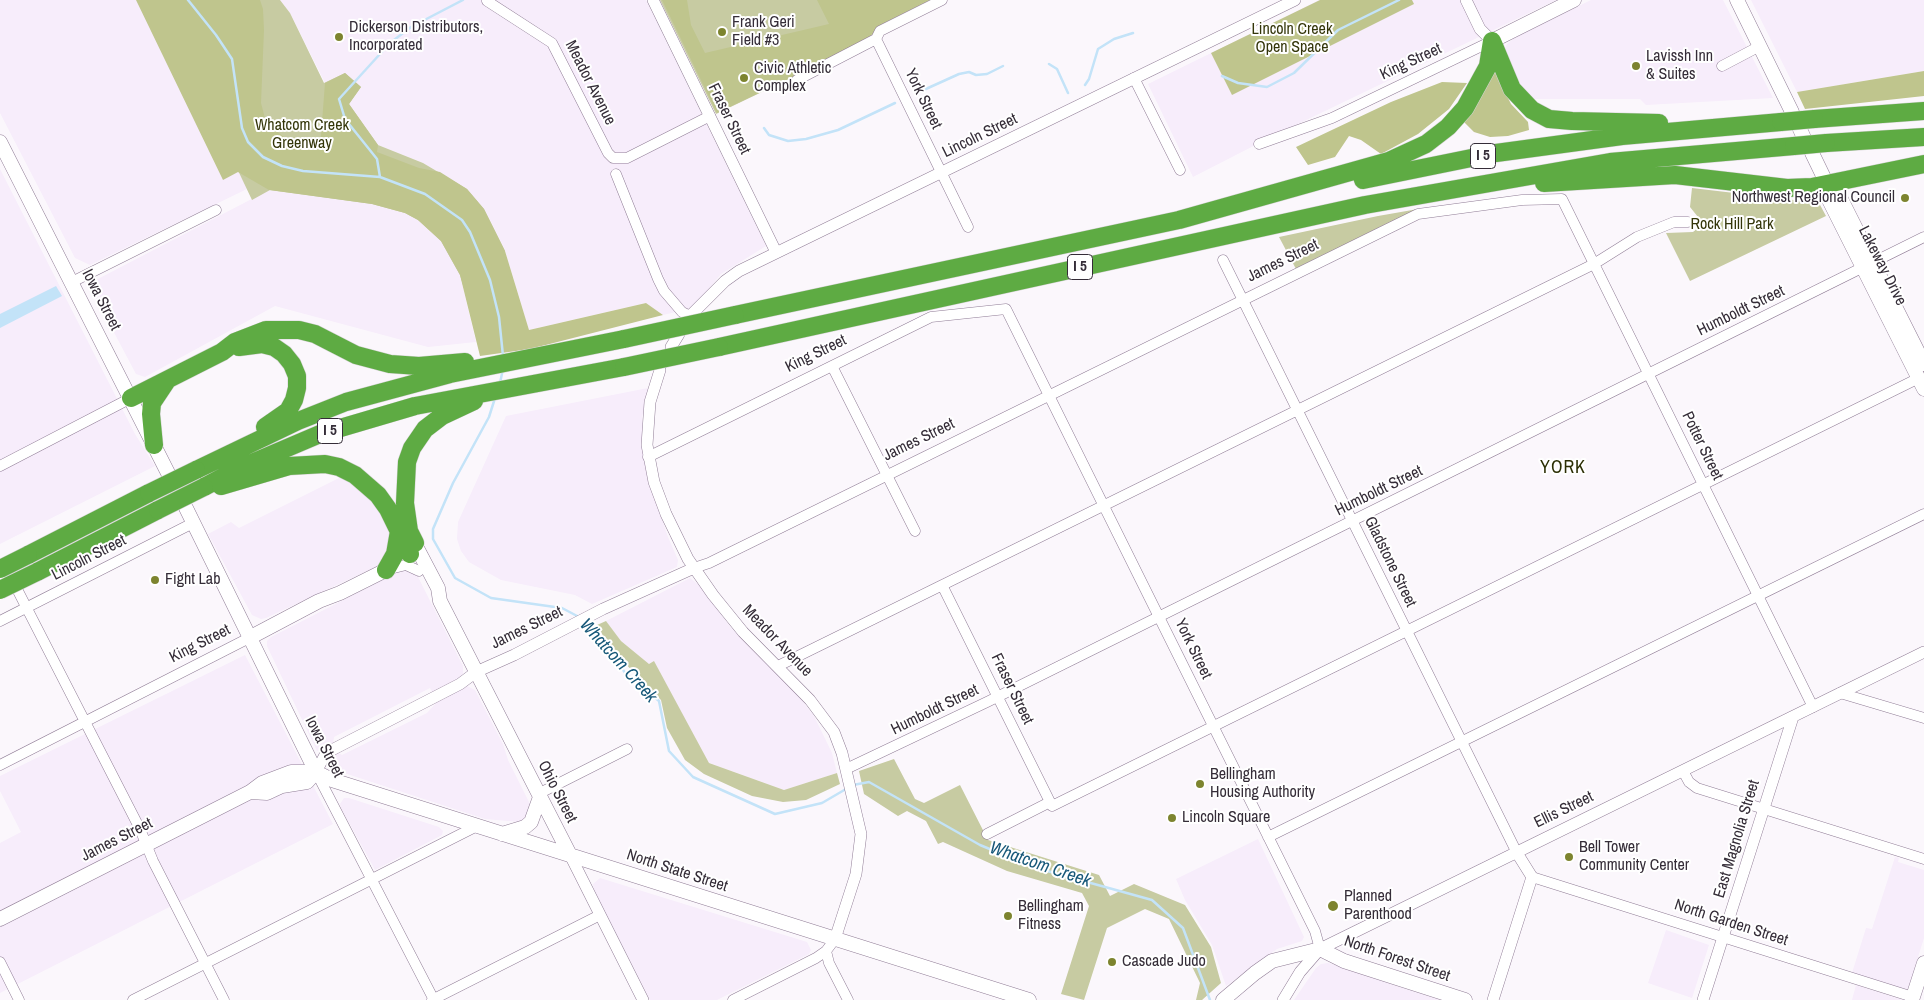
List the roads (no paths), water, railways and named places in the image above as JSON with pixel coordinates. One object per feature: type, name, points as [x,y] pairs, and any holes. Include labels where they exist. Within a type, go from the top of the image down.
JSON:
[{"type":"highway","points":[[1492,41],[1506,78],[1517,98],[1532,110],[1549,119],[1727,126]]},
{"type":"highway","points":[[1242,204],[1389,161],[1426,144],[1448,127],[1465,108],[1488,66],[1492,41]]},
{"type":"highway","name":"I 5","points":[[9,590],[37,572],[158,510],[186,502],[205,488],[248,464],[320,434],[415,406],[464,400],[501,390],[719,347],[1365,204],[1610,162],[1803,133],[1924,111]]},
{"type":"highway","name":"I 5","points":[[0,562],[28,555],[149,493],[298,421],[346,402],[447,369],[540,356],[624,339],[1179,220],[1242,204],[1496,153],[1622,136],[1727,126],[1787,117],[1819,148],[1924,136]]},
{"type":"highway","points":[[1441,192],[1675,175],[1787,188],[1827,184],[1924,164]]},
{"type":"highway","points":[[131,398],[222,352],[250,335],[282,328],[315,334],[356,355],[390,364],[447,369]]},
{"type":"highway","points":[[202,467],[283,415],[294,400],[297,388],[297,376],[292,364],[284,354],[274,347],[250,344],[222,352]]},
{"type":"highway","points":[[154,445],[151,414],[152,401],[168,380]]},
{"type":"highway","points":[[414,552],[405,503],[407,462],[412,448],[425,429],[464,400]]},
{"type":"highway","points":[[205,488],[289,466],[325,464],[347,471],[370,487],[388,509],[399,531],[414,552]]},
{"type":"highway","points":[[386,570],[395,554],[399,531]]},
{"type":"main road","name":"King Street","points":[[1492,41],[1574,0]]},
{"type":"main road","points":[[1737,0],[1760,46],[1787,117]]},
{"type":"main road","name":"Iowa Street","points":[[0,142],[169,475]]},
{"type":"main road","name":"Lakeway Drive","points":[[1819,148],[1827,184],[1839,194],[1905,350],[1911,353],[1922,380]]},
{"type":"main road","name":"Lakeway Drive","points":[[1868,265],[1924,364]]},
{"type":"main road","name":"Iowa Street","points":[[186,502],[193,523],[316,772]]},
{"type":"main road","name":"Ohio Street","points":[[414,552],[419,571],[430,592],[440,601]]},
{"type":"main road","name":"Ohio Street","points":[[414,552],[438,588],[440,601],[570,855]]},
{"type":"main road","name":"King Street","points":[[249,638],[319,601],[340,594],[386,570]]},
{"type":"main road","name":"James Street","points":[[0,919],[250,792],[267,793],[282,786],[307,782],[316,772]]},
{"type":"main road","name":"North State Street","points":[[316,772],[332,780],[1029,1000]]},
{"type":"main road","points":[[502,834],[525,827],[531,822],[539,795]]},
{"type":"main road","name":"Ellis Street","points":[[1223,1000],[1255,972],[1272,961],[1320,949]]},
{"type":"main road","name":"North Forest Street","points":[[1320,949],[1344,961],[1465,1000]]},
{"type":"main road","points":[[1915,999],[1924,963]]},
{"type":"street","name":"Fraser Street","points":[[653,0],[776,252]]},
{"type":"street","points":[[797,80],[876,39],[880,31],[942,0]]},
{"type":"street","name":"Lincoln Street","points":[[690,316],[725,281],[776,252],[1295,0]]},
{"type":"street","points":[[1466,0],[1480,29],[1492,41]]},
{"type":"street","name":"Meador Avenue","points":[[487,1],[552,43],[608,153],[613,158],[626,158],[710,116]]},
{"type":"street","name":"York Street","points":[[876,39],[968,227]]},
{"type":"street","name":"King Street","points":[[1260,144],[1332,118],[1492,41]]},
{"type":"street","points":[[1722,66],[1760,46]]},
{"type":"street","points":[[1134,78],[1180,170]]},
{"type":"street","points":[[616,174],[661,285],[682,312],[690,316]]},
{"type":"street","name":"Potter Street","points":[[1562,199],[1813,707]]},
{"type":"street","name":"James Street","points":[[316,772],[326,753],[460,684],[476,672],[603,609],[709,563],[1418,214],[1522,200],[1562,199]]},
{"type":"street","points":[[72,282],[216,210]]},
{"type":"street","points":[[778,666],[1594,264],[1637,237],[1674,222],[1688,222]]},
{"type":"street","name":"Humboldt Street","points":[[846,769],[998,696],[1924,237]]},
{"type":"street","name":"Gladstone Street","points":[[1223,260],[1516,852],[1532,877]]},
{"type":"street","name":"York Street","points":[[1006,309],[1315,931],[1320,949]]},
{"type":"street","name":"King Street","points":[[648,457],[931,317],[1006,309]]},
{"type":"street","points":[[671,347],[679,334]]},
{"type":"street","points":[[832,366],[915,531]]},
{"type":"street","name":"Meador Avenue","points":[[660,370],[648,418],[648,457],[654,482],[666,514],[694,568],[744,632],[810,700],[834,732],[846,769],[861,834],[858,863],[835,939]]},
{"type":"street","points":[[987,834],[1213,727],[1703,485],[1922,380]]},
{"type":"street","points":[[0,466],[131,398]]},
{"type":"street","points":[[1268,837],[1924,514]]},
{"type":"street","name":"Lincoln Street","points":[[0,621],[193,523]]},
{"type":"street","name":"King Street","points":[[386,570],[396,570],[406,566],[419,571]]},
{"type":"street","name":"Fraser Street","points":[[942,585],[1051,804]]},
{"type":"street","points":[[9,590],[26,608],[224,1000]]},
{"type":"street","name":"King Street","points":[[0,766],[249,638]]},
{"type":"street","name":"Ellis Street","points":[[1320,949],[1924,652]]},
{"type":"street","points":[[1840,694],[1924,718]]},
{"type":"street","name":"East Magnolia Street","points":[[1703,1000],[1793,717]]},
{"type":"street","points":[[539,795],[626,750]]},
{"type":"street","points":[[1683,771],[1694,786],[1924,859]]},
{"type":"street","name":"Iowa Street","points":[[316,772],[373,878],[434,1000]]},
{"type":"street","points":[[133,1000],[477,826]]},
{"type":"street","name":"Ohio Street","points":[[570,855],[643,1000]]},
{"type":"street","points":[[1493,1000],[1532,877]]},
{"type":"street","name":"North Garden Street","points":[[1532,877],[1915,999]]},
{"type":"street","points":[[434,1000],[600,915]]},
{"type":"street","points":[[733,1000],[826,951],[835,939]]},
{"type":"street","points":[[1283,1000],[1300,972],[1320,949]]},
{"type":"street","points":[[826,951],[828,964],[848,1000]]},
{"type":"street","points":[[0,962],[19,1000]]},
{"type":"water","points":[[56,286],[62,296],[0,328],[0,314]]},
{"type":"waterway","name":"Whatcom Creek","points":[[188,0],[216,35],[232,59],[242,128],[248,142],[263,157],[282,166],[303,171],[380,177],[425,194],[462,220],[470,232],[490,280],[499,317],[503,356]]},
{"type":"waterway","points":[[380,177],[377,159],[345,119],[339,99],[390,43],[411,27],[463,0]]},
{"type":"waterway","points":[[1222,76],[1238,83],[1267,87],[1294,73],[1338,30],[1399,0]]},
{"type":"waterway","points":[[1085,85],[1089,79],[1098,49],[1114,39],[1133,33]]},
{"type":"waterway","points":[[1049,64],[1057,69],[1068,93]]},
{"type":"waterway","points":[[917,93],[959,74],[969,72],[976,75],[987,74],[1003,66]]},
{"type":"waterway","points":[[764,128],[769,135],[788,141],[806,139],[838,130],[895,103]]},
{"type":"waterway","name":"Whatcom Creek","points":[[500,383],[503,369]]},
{"type":"waterway","name":"Whatcom Creek","points":[[495,398],[489,417],[453,483],[433,529],[433,539],[455,578],[491,598],[562,608],[579,617]]},
{"type":"waterway","name":"Whatcom Creek","points":[[585,622],[596,633],[626,674],[659,701],[669,751],[693,777],[775,814],[822,803],[846,789]]},
{"type":"waterway","name":"Whatcom Creek","points":[[853,785],[869,782],[980,845],[1033,867],[1152,900],[1183,928],[1210,1000]]},
{"type":"place","name":"Frank Geri Field #3","points":[[722,32]]},
{"type":"place","name":"Dickerson Distributors, Incorporated","points":[[339,37]]},
{"type":"place","name":"Lavissh Inn & Suites","points":[[1636,66]]},
{"type":"place","name":"Civic Athletic Complex","points":[[744,78]]},
{"type":"place","name":"Northwest Regional Council","points":[[1905,198]]},
{"type":"place","name":"Fight Lab","points":[[155,580]]},
{"type":"place","name":"Bellingham Housing Authority","points":[[1200,784]]},
{"type":"place","name":"Lincoln Square","points":[[1172,818]]},
{"type":"place","name":"Bell Tower Community Center","points":[[1569,857]]},
{"type":"place","name":"Planned Parenthood","points":[[1333,906]]},
{"type":"place","name":"Bellingham Fitness","points":[[1008,916]]},
{"type":"place","name":"Cascade Judo","points":[[1112,962]]},
{"type":"district","name":"YORK","points":[[1563,468]]},
{"type":"park label","name":"Lincoln Creek Open Space","points":[[1292,39]]},
{"type":"park label","name":"Whatcom Creek Greenway","points":[[302,135]]},
{"type":"park label","name":"Rock Hill Park","points":[[1732,225]]}]
